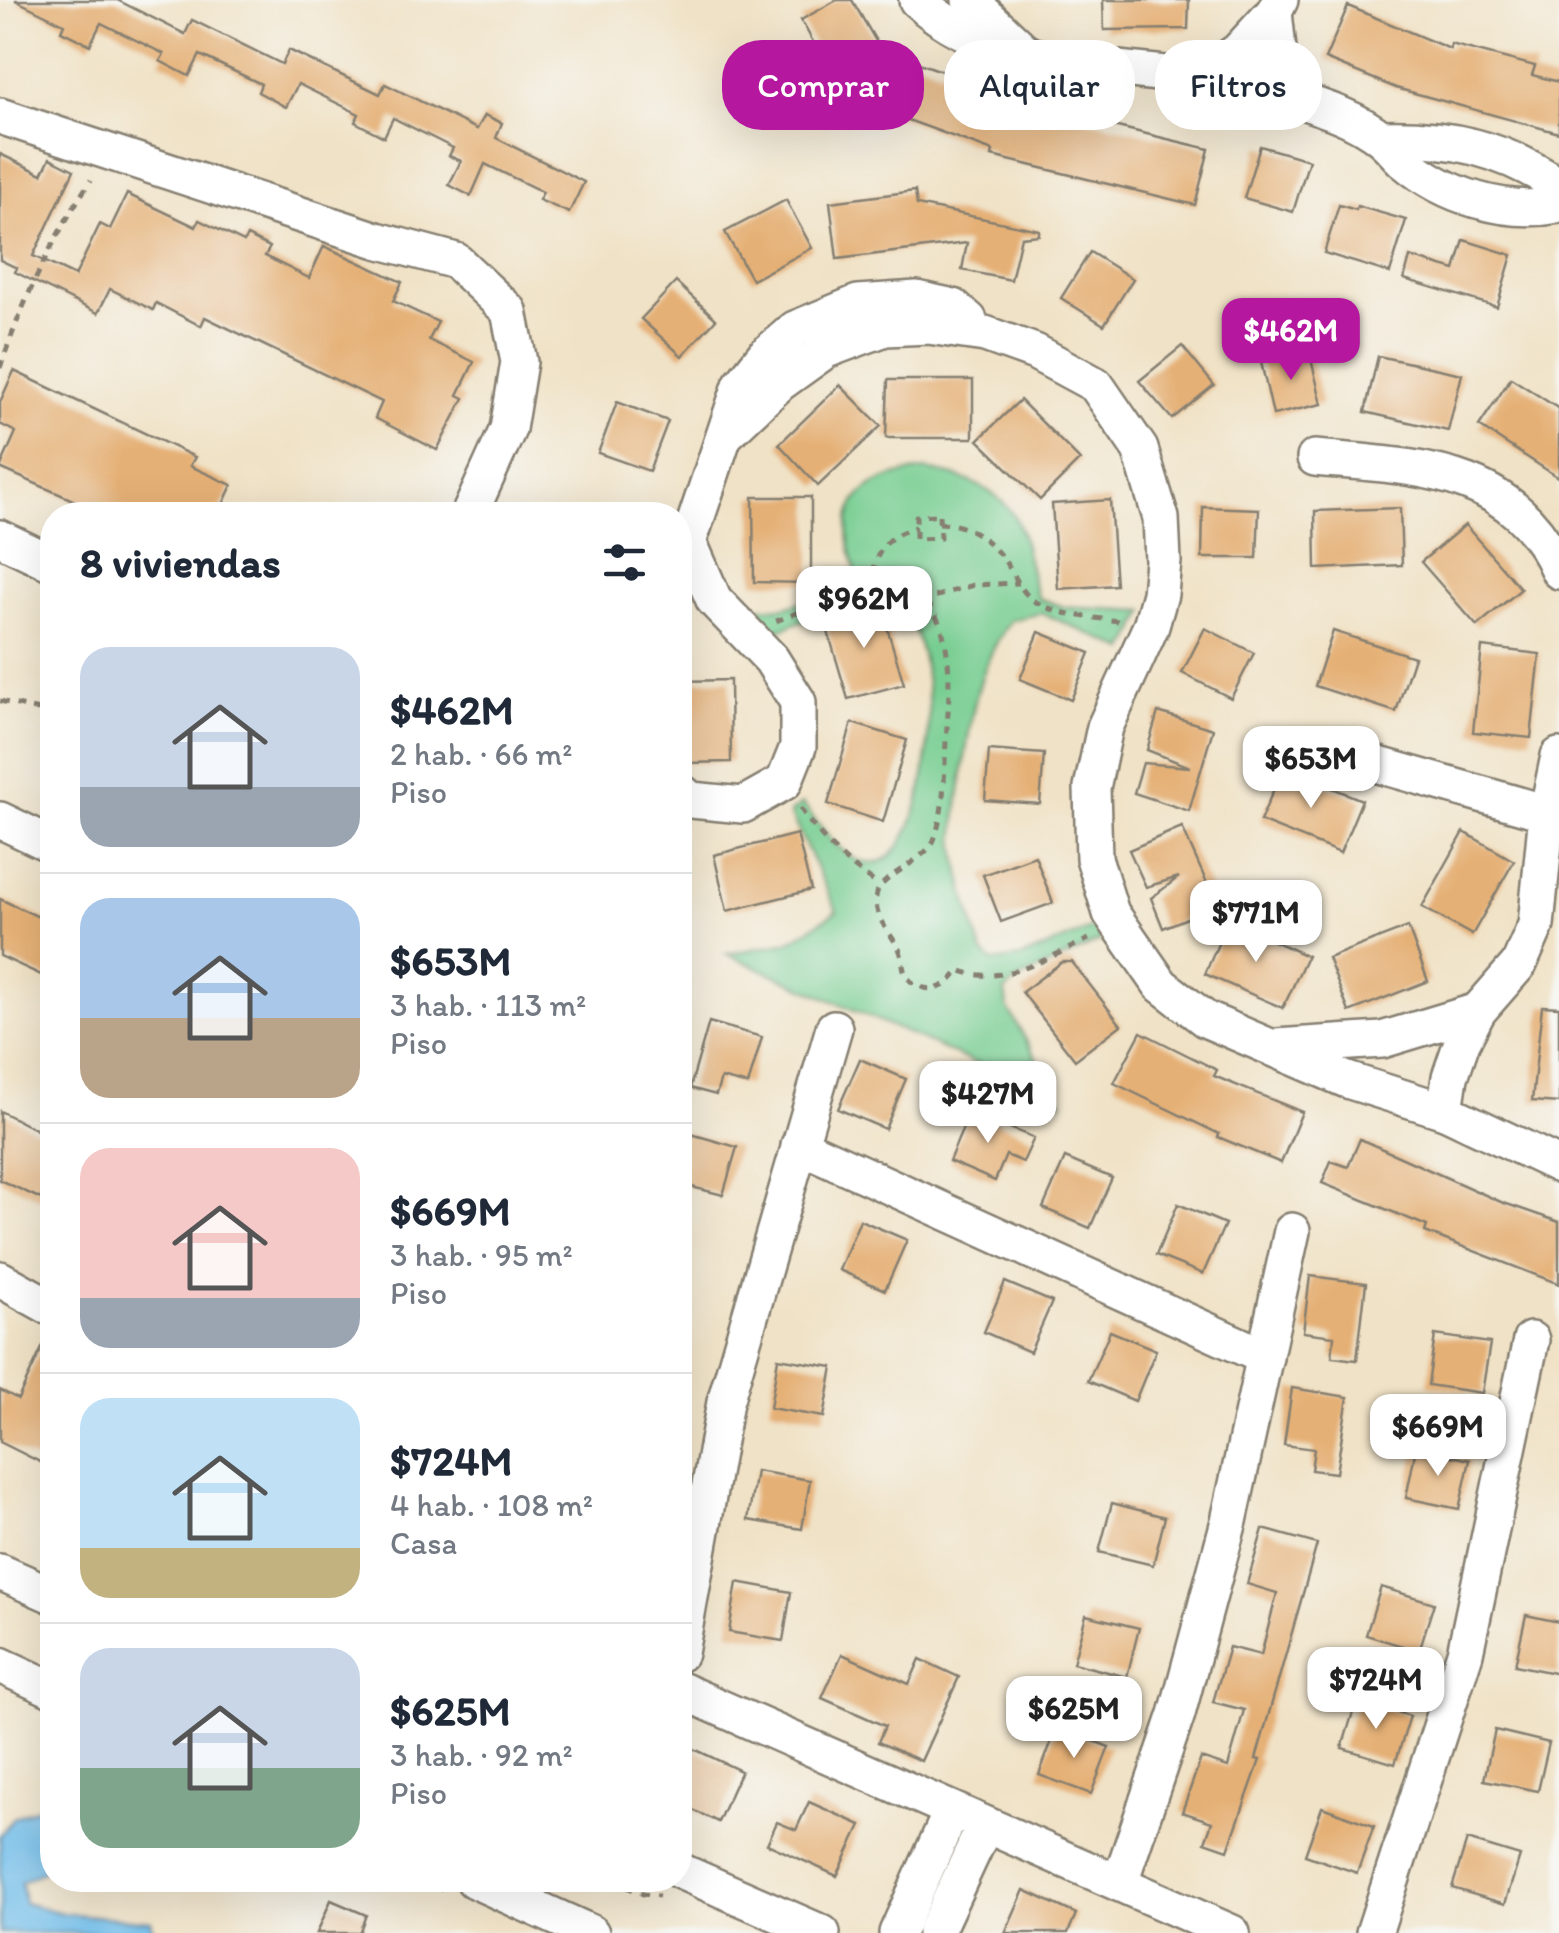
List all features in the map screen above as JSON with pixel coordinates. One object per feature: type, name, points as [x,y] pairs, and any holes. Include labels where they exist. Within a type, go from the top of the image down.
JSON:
[{"type":"street","points":[[917,0],[932,14],[984,40]]},
{"type":"street","points":[[970,0],[1013,40]]},
{"type":"street","points":[[1248,40],[1277,6]]},
{"type":"street","points":[[1277,6],[1279,40]]},
{"type":"street","points":[[1322,109],[1382,138],[1428,179],[1456,193],[1516,207],[1559,205]]},
{"type":"street","points":[[0,116],[377,240],[456,261],[509,311],[519,362],[508,428],[475,502]]},
{"type":"street","points":[[1382,138],[1427,138],[1474,145],[1519,161],[1559,186]]},
{"type":"street","points":[[692,534],[742,385],[764,356],[795,329],[858,302],[917,298],[954,307],[985,334],[1035,352],[1096,385],[1140,449],[1161,518],[1161,577],[1151,626],[1104,727],[1092,788],[1094,858],[1111,913],[1161,985],[1205,1019],[1347,1080],[1445,1111],[1559,1165]]},
{"type":"street","points":[[1315,458],[1425,468],[1491,491],[1546,540],[1559,571]]},
{"type":"street","points":[[0,538],[40,557]]},
{"type":"street","points":[[692,566],[714,600],[771,658],[798,702],[798,747],[784,782],[743,805],[692,800]]},
{"type":"street","points":[[1330,751],[1547,813]]},
{"type":"street","points":[[1445,1111],[1450,1077],[1462,1042],[1478,1011],[1519,964],[1536,925],[1547,813],[1559,756]]},
{"type":"street","points":[[0,820],[40,838]]},
{"type":"street","points":[[1270,1048],[1382,1040],[1478,1011]]},
{"type":"street","points":[[692,1585],[724,1402],[834,1028]]},
{"type":"street","points":[[799,1145],[1264,1357]]},
{"type":"street","points":[[1120,1882],[1177,1714],[1229,1521],[1292,1231]]},
{"type":"street","points":[[0,1279],[40,1301]]},
{"type":"street","points":[[1374,1933],[1465,1653],[1531,1340]]},
{"type":"street","points":[[0,1572],[40,1590]]},
{"type":"street","points":[[0,1666],[40,1684]]},
{"type":"street","points":[[692,1695],[1232,1933]]},
{"type":"street","points":[[896,1933],[952,1810]]},
{"type":"street","points":[[935,1933],[985,1825]]},
{"type":"street","points":[[692,1876],[822,1933]]},
{"type":"street","points":[[500,1892],[591,1933]]},
{"type":"path","points":[[0,368],[22,306],[60,227],[109,152]]},
{"type":"path","points":[[939,515],[940,538],[916,539],[916,527],[916,516],[939,515]]},
{"type":"path","points":[[939,524],[972,528],[994,546],[1035,602],[1069,614],[1151,626]]},
{"type":"path","points":[[873,589],[872,574],[880,548],[889,538],[916,527]]},
{"type":"path","points":[[918,597],[937,596],[973,584],[1018,583]]},
{"type":"path","points":[[744,631],[891,586],[918,597],[935,612],[948,651],[950,688],[944,785],[933,842],[914,863],[880,885],[876,898],[882,926],[901,953],[904,973],[918,986],[928,989],[947,984],[959,970],[972,975],[1001,975],[1021,969],[1119,925]]},
{"type":"path","points":[[0,701],[40,710]]},
{"type":"path","points":[[784,782],[831,848],[880,885]]},
{"type":"green space","points":[[925,470],[968,481],[1004,504],[1020,529],[1038,598],[1064,607],[1145,611],[1126,650],[1042,613],[1011,620],[982,676],[968,737],[956,817],[956,846],[964,892],[982,952],[993,962],[1021,958],[1095,927],[1102,940],[1018,980],[1005,991],[1007,1007],[1061,1101],[727,954],[789,942],[837,911],[790,813],[802,804],[837,845],[862,862],[887,858],[906,834],[920,796],[927,749],[928,701],[922,656],[909,620],[889,600],[878,598],[847,604],[765,636],[740,608],[785,607],[853,586],[855,572],[848,529],[856,501],[877,483]]},
{"type":"water","points":[[40,1806],[40,1873],[21,1883],[24,1903],[62,1913],[151,1921],[153,1933],[0,1933],[0,1836],[13,1818]]},
{"type":"building","points":[[15,0],[117,0],[185,34],[192,20],[282,64],[289,50],[380,94],[385,84],[477,129],[485,115],[502,123],[496,138],[584,182],[569,213],[539,200],[543,192],[485,164],[471,196],[449,185],[461,161],[449,156],[453,148],[393,118],[384,137],[355,122],[359,114],[298,84],[286,107],[258,92],[261,84],[200,55],[189,76],[160,61],[164,54],[101,23],[90,45],[61,31],[64,24]]},
{"type":"building","points":[[837,0],[852,0],[875,40],[812,40],[801,20]]},
{"type":"building","points":[[1103,0],[1189,0],[1188,29],[1104,30]]},
{"type":"building","points":[[1348,6],[1450,49],[1451,44],[1535,66],[1532,75],[1559,82],[1559,133],[1396,88],[1325,59]]},
{"type":"building","points":[[924,65],[944,72],[944,130],[1130,130],[1209,149],[1195,205],[992,156],[993,151],[924,126]]},
{"type":"building","points":[[1260,146],[1309,160],[1293,212],[1244,198]]},
{"type":"building","points":[[0,154],[42,174],[50,158],[74,170],[33,256],[75,276],[100,224],[110,229],[127,194],[196,227],[199,220],[244,242],[247,236],[270,247],[265,256],[309,278],[324,246],[402,282],[393,301],[438,322],[429,340],[474,362],[458,395],[464,398],[437,450],[375,418],[382,402],[205,317],[201,326],[156,303],[153,310],[110,289],[98,313],[15,272],[17,268],[0,260]]},
{"type":"building","points":[[915,191],[917,205],[1039,230],[1039,235],[1021,237],[1011,280],[962,270],[967,243],[837,259],[830,202]]},
{"type":"building","points":[[786,200],[812,248],[752,280],[725,232]]},
{"type":"building","points":[[1339,205],[1406,220],[1390,273],[1324,253]]},
{"type":"building","points":[[1464,240],[1512,255],[1497,307],[1404,279],[1410,257],[1455,270]]},
{"type":"building","points":[[1090,252],[1133,279],[1104,325],[1061,298]]},
{"type":"building","points":[[676,282],[716,319],[682,356],[641,319]]},
{"type":"building","points":[[1182,346],[1214,385],[1172,419],[1139,381]]},
{"type":"building","points":[[1309,351],[1322,404],[1273,415],[1261,362]]},
{"type":"building","points":[[1378,356],[1462,374],[1448,431],[1365,412]]},
{"type":"building","points":[[14,371],[195,457],[190,466],[232,485],[224,502],[77,502],[0,468],[16,432],[0,424],[0,402]]},
{"type":"building","points":[[1511,378],[1559,409],[1559,478],[1479,426]]},
{"type":"building","points":[[888,380],[973,380],[973,438],[886,438]]},
{"type":"building","points":[[840,385],[881,426],[818,486],[779,444]]},
{"type":"building","points":[[1020,400],[1080,460],[1040,500],[978,440]]},
{"type":"building","points":[[617,402],[668,421],[649,471],[598,453]]},
{"type":"building","points":[[753,497],[811,497],[811,583],[754,582]]},
{"type":"building","points":[[1110,500],[1116,585],[1058,589],[1052,504]]},
{"type":"building","points":[[1203,507],[1259,509],[1257,558],[1202,558]]},
{"type":"building","points":[[1400,508],[1402,565],[1316,569],[1315,511]]},
{"type":"building","points":[[1465,525],[1521,589],[1477,626],[1421,562]]},
{"type":"building","points":[[879,601],[904,684],[848,699],[824,618]]},
{"type":"building","points":[[1205,628],[1254,653],[1231,698],[1182,673]]},
{"type":"building","points":[[1333,631],[1414,657],[1396,712],[1315,686]]},
{"type":"building","points":[[1039,632],[1090,653],[1071,700],[1020,679]]},
{"type":"building","points":[[1482,647],[1540,654],[1531,738],[1473,732]]},
{"type":"building","points":[[730,680],[731,762],[692,763],[692,681]]},
{"type":"building","points":[[1158,712],[1213,729],[1189,811],[1134,793],[1143,763],[1190,767],[1147,750]]},
{"type":"building","points":[[852,723],[907,740],[883,822],[828,804]]},
{"type":"building","points":[[989,750],[1044,754],[1040,804],[985,800]]},
{"type":"building","points":[[1283,768],[1362,800],[1340,853],[1260,821]]},
{"type":"building","points":[[1182,827],[1221,915],[1204,923],[1199,913],[1163,928],[1151,898],[1179,877],[1146,887],[1129,850]]},
{"type":"building","points":[[1464,832],[1514,861],[1472,935],[1422,907]]},
{"type":"building","points":[[797,834],[811,890],[727,911],[714,855]]},
{"type":"building","points":[[1035,856],[1053,903],[1001,922],[983,875]]},
{"type":"building","points":[[0,899],[40,917],[40,974],[0,956]]},
{"type":"building","points":[[1228,921],[1307,956],[1283,1008],[1205,974]]},
{"type":"building","points":[[1408,927],[1428,981],[1349,1012],[1328,958]]},
{"type":"building","points":[[1062,962],[1072,962],[1121,1025],[1075,1060],[1022,992]]},
{"type":"building","points":[[1542,1006],[1559,1007],[1559,1103],[1532,1101]]},
{"type":"building","points":[[709,1022],[762,1037],[748,1085],[721,1078],[716,1095],[692,1089]]},
{"type":"building","points":[[1141,1032],[1217,1070],[1214,1076],[1302,1112],[1281,1163],[1218,1137],[1219,1134],[1114,1083]]},
{"type":"building","points":[[860,1059],[906,1079],[885,1129],[838,1109]]},
{"type":"building","points":[[0,1111],[40,1132],[40,1198],[0,1180]]},
{"type":"building","points":[[970,1111],[1034,1138],[1023,1162],[1006,1155],[995,1181],[949,1161]]},
{"type":"building","points":[[692,1134],[737,1147],[723,1195],[692,1187]]},
{"type":"building","points":[[1360,1139],[1501,1202],[1559,1222],[1559,1284],[1425,1232],[1427,1226],[1322,1183],[1331,1161],[1348,1167]]},
{"type":"building","points":[[1065,1158],[1112,1178],[1090,1228],[1043,1208]]},
{"type":"building","points":[[1178,1204],[1225,1224],[1203,1274],[1156,1255]]},
{"type":"building","points":[[860,1220],[907,1240],[885,1290],[839,1270]]},
{"type":"building","points":[[1310,1276],[1366,1283],[1357,1360],[1332,1357],[1334,1336],[1303,1332]]},
{"type":"building","points":[[1005,1282],[1052,1302],[1030,1352],[984,1332]]},
{"type":"building","points":[[1110,1331],[1156,1350],[1135,1401],[1088,1381]]},
{"type":"building","points":[[1435,1335],[1490,1343],[1482,1393],[1428,1385]]},
{"type":"building","points":[[40,1352],[40,1462],[0,1442],[0,1390],[18,1399]]},
{"type":"building","points":[[778,1358],[833,1367],[824,1417],[770,1408]]},
{"type":"building","points":[[1292,1388],[1348,1397],[1336,1473],[1311,1470],[1314,1449],[1284,1445]]},
{"type":"building","points":[[1416,1448],[1470,1460],[1459,1509],[1406,1498]]},
{"type":"building","points":[[756,1471],[810,1480],[802,1529],[748,1520]]},
{"type":"building","points":[[1112,1503],[1165,1517],[1153,1565],[1099,1552]]},
{"type":"building","points":[[1263,1529],[1317,1544],[1256,1759],[1260,1760],[1228,1850],[1205,1842],[1212,1822],[1182,1812],[1201,1758],[1228,1767],[1244,1710],[1213,1702],[1229,1647],[1261,1655],[1277,1593],[1247,1584]]},
{"type":"building","points":[[737,1582],[791,1592],[783,1641],[729,1632]]},
{"type":"building","points":[[1381,1587],[1434,1603],[1419,1651],[1366,1635]]},
{"type":"building","points":[[1086,1615],[1139,1628],[1127,1677],[1073,1663]]},
{"type":"building","points":[[1526,1615],[1559,1622],[1559,1674],[1515,1665]]},
{"type":"building","points":[[842,1654],[909,1684],[920,1659],[959,1677],[921,1761],[878,1742],[885,1726],[822,1698]]},
{"type":"building","points":[[1357,1699],[1410,1716],[1395,1764],[1342,1748]]},
{"type":"building","points":[[1057,1727],[1109,1747],[1091,1794],[1039,1775]]},
{"type":"building","points":[[1495,1730],[1549,1743],[1538,1791],[1484,1780]]},
{"type":"building","points":[[692,1748],[741,1771],[718,1822],[692,1810]]},
{"type":"building","points":[[809,1802],[861,1825],[837,1876],[767,1844],[777,1822],[796,1830]]},
{"type":"building","points":[[1322,1807],[1374,1826],[1357,1873],[1305,1855]]},
{"type":"building","points":[[1467,1840],[1520,1856],[1505,1904],[1452,1888]]},
{"type":"building","points":[[1024,1890],[1076,1914],[1068,1933],[1005,1933]]},
{"type":"building","points":[[331,1900],[366,1915],[359,1933],[317,1933]]}]
